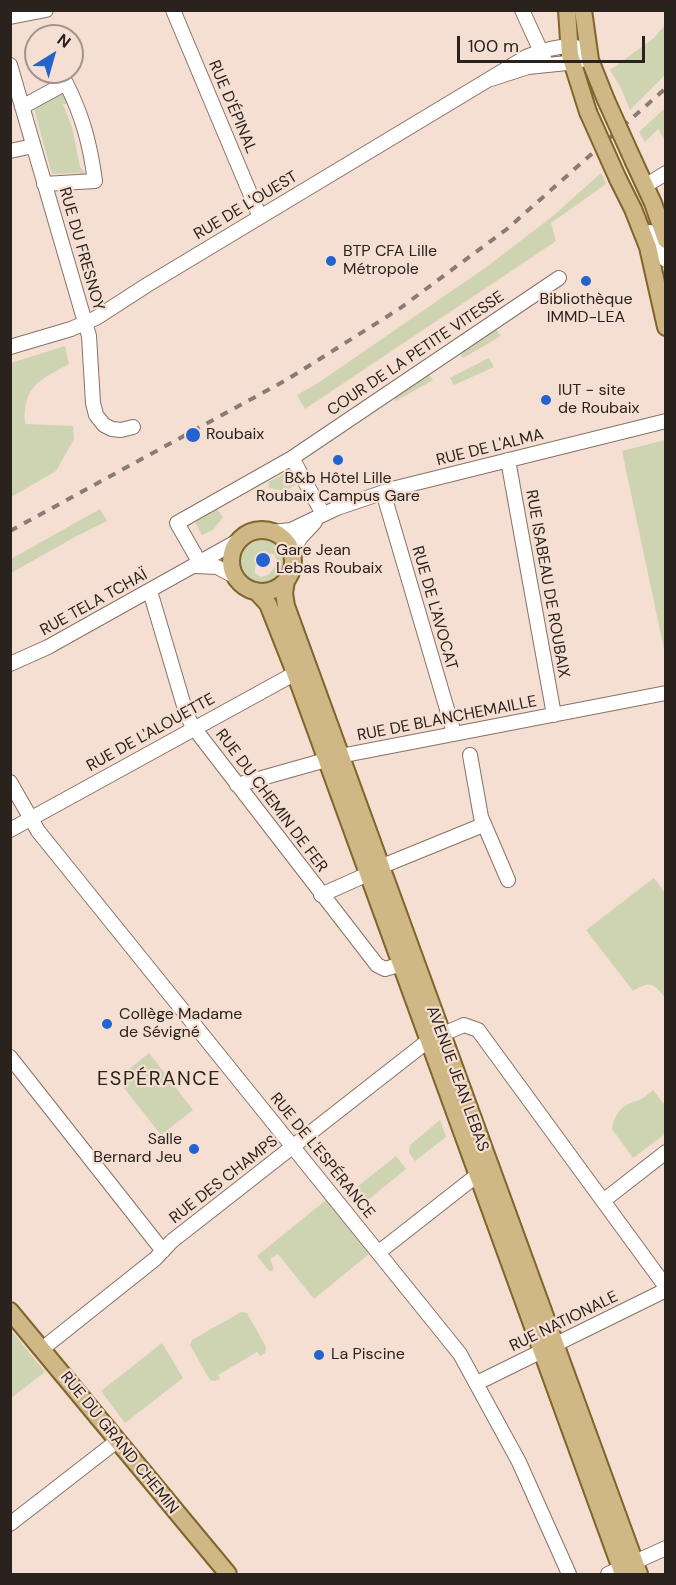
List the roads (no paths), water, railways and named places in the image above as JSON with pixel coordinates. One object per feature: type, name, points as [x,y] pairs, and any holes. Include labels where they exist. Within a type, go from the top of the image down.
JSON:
[{"type":"main road","points":[[567,10],[571,55],[588,112],[633,209],[650,255],[666,327]]},
{"type":"main road","points":[[583,10],[588,52],[596,79],[645,186],[666,240]]},
{"type":"main road","points":[[272,532],[285,541],[292,554],[292,568],[286,581],[273,590],[256,591],[244,586],[236,577],[232,568],[232,554],[243,538],[251,533],[272,532]]},
{"type":"main road","name":"AVENUE JEAN LEBAS","points":[[286,581],[284,593],[286,606],[301,670]]},
{"type":"main road","name":"AVENUE JEAN LEBAS","points":[[256,591],[268,604],[301,670],[484,1170],[625,1571]]},
{"type":"main road","name":"RUE DU GRAND CHEMIN","points":[[10,1311],[228,1575]]},
{"type":"street","points":[[10,17],[46,10]]},
{"type":"street","name":"RUE D'ÉPINAL","points":[[173,10],[260,217]]},
{"type":"street","points":[[522,10],[546,65]]},
{"type":"street","points":[[527,62],[546,65],[571,55],[580,48],[588,52]]},
{"type":"street","points":[[527,62],[541,51],[571,55]]},
{"type":"street","name":"RUE DE L'OUEST","points":[[10,347],[86,323],[106,312],[147,285],[491,79],[527,62]]},
{"type":"street","name":"RUE DU FRESNOY","points":[[10,65],[86,323],[91,350],[93,404],[96,415],[104,426],[112,429],[121,430],[134,427]]},
{"type":"street","name":"RUE DU FRESNOY","points":[[22,107],[66,83],[84,122],[91,148],[95,181],[44,184]]},
{"type":"street","points":[[10,151],[33,146]]},
{"type":"street","points":[[645,186],[666,173]]},
{"type":"street","points":[[627,198],[643,219],[657,248],[666,260]]},
{"type":"street","name":"COUR DE LA PETITE VITESSE","points":[[197,565],[177,522],[292,458],[559,278]]},
{"type":"street","name":"RUE DE L'ALMA","points":[[272,532],[291,530],[323,514],[384,492],[666,421]]},
{"type":"street","points":[[292,458],[323,514]]},
{"type":"street","name":"RUE ISABEAU DE ROUBAIX","points":[[508,460],[554,715]]},
{"type":"street","name":"RUE DE L'AVOCAT","points":[[384,492],[454,733]]},
{"type":"street","name":"RUE DE L'ALMA","points":[[292,554],[300,538],[323,514]]},
{"type":"street","name":"RUE TELA TCHAÏ","points":[[10,664],[48,647],[243,538]]},
{"type":"street","points":[[197,565],[222,568],[236,577]]},
{"type":"street","name":"RUE DU CHEMIN DE FER","points":[[150,591],[187,716],[194,728],[376,965],[385,969],[408,962]]},
{"type":"street","name":"RUE DE L'ALOUETTE","points":[[10,830],[301,670]]},
{"type":"street","name":"RUE DE BLANCHEMAILLE","points":[[237,785],[333,758],[666,693]]},
{"type":"street","points":[[470,755],[475,795],[483,825],[508,880]]},
{"type":"street","name":"RUE DE L'ESPÉRANCE","points":[[10,783],[30,818],[460,1354],[519,1462],[569,1575]]},
{"type":"street","name":"RUE DU CHEMIN DE FER","points":[[321,895],[483,825]]},
{"type":"street","points":[[435,1037],[464,1025],[478,1030],[666,1289]]},
{"type":"street","name":"RUE DES CHAMPS","points":[[42,1349],[292,1146],[435,1037]]},
{"type":"street","points":[[10,1057],[163,1251]]},
{"type":"street","points":[[603,1201],[666,1152]]},
{"type":"street","points":[[378,1252],[484,1170]]},
{"type":"street","name":"RUE NATIONALE","points":[[477,1383],[666,1289]]},
{"type":"street","points":[[10,1524],[117,1441]]},
{"type":"street","points":[[625,1571],[666,1548]]},
{"type":"railway","points":[[10,531],[288,379],[399,309],[507,229],[666,88]]},
{"type":"place","name":"BTP CFA Lille Métropole","points":[[331,261]]},
{"type":"place","name":"Bibliothèque IMMD-LEA","points":[[586,281]]},
{"type":"place","name":"IUT − site de Roubaix","points":[[546,400]]},
{"type":"place","name":"Roubaix","points":[[193,435]]},
{"type":"place","name":"B&b Hôtel Lille Roubaix Campus Gare","points":[[338,460]]},
{"type":"place","name":"Gare Jean Lebas Roubaix","points":[[263,560]]},
{"type":"place","name":"Collège Madame de Sévigné","points":[[107,1024]]},
{"type":"place","name":"Salle Bernard Jeu","points":[[194,1149]]},
{"type":"place","name":"La Piscine","points":[[319,1355]]},
{"type":"district","name":"ESPÉRANCE","points":[[159,1080]]}]
